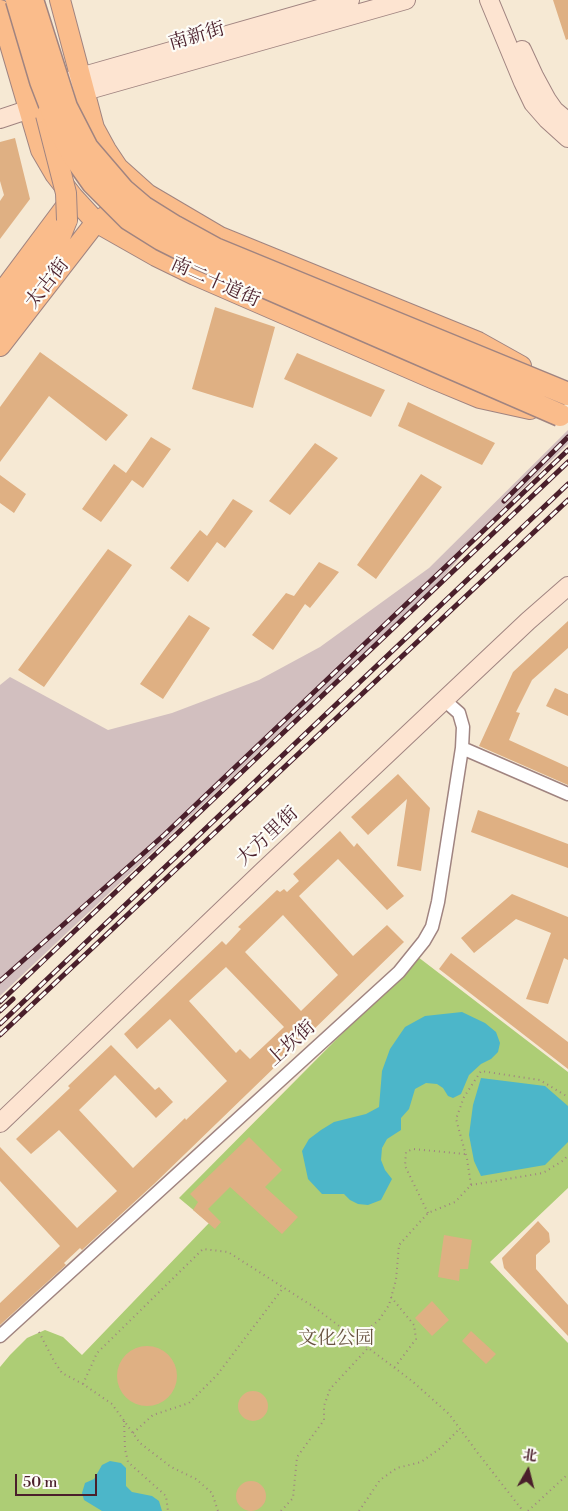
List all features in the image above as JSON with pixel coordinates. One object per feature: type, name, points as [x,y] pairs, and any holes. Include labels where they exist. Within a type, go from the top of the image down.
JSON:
[{"type":"highway","points":[[17,0],[28,42],[61,132],[76,159],[93,183],[130,218],[161,238],[199,258],[560,415]]},
{"type":"highway","points":[[33,0],[66,107],[83,140],[123,190],[143,207],[216,249],[568,394]]},
{"type":"main road","points":[[60,0],[94,128],[118,168],[147,194],[220,237],[478,342],[568,394]]},
{"type":"main road","name":"南新街","points":[[0,119],[27,104],[82,84],[350,0]]},
{"type":"main road","name":"南新街","points":[[82,84],[406,0]]},
{"type":"main road","points":[[489,0],[533,103],[547,120],[568,138]]},
{"type":"main road","points":[[501,0],[541,91],[554,110],[568,122]]},
{"type":"main road","name":"南二十道街","points":[[0,10],[42,150],[54,174],[96,222],[195,276],[434,379],[480,398],[560,415]]},
{"type":"main road","name":"太古街","points":[[0,320],[57,245],[67,220],[66,194],[28,42]]},
{"type":"main road","name":"南新街","points":[[0,106],[27,104]]},
{"type":"main road","points":[[73,197],[118,168]]},
{"type":"main road","points":[[96,222],[147,194]]},
{"type":"main road","name":"太古街","points":[[0,295],[73,197]]},
{"type":"main road","name":"太古街","points":[[0,346],[96,222]]},
{"type":"main road","name":"大方里街","points":[[0,1123],[284,851],[528,621],[568,586]]},
{"type":"main road","name":"大方里街","points":[[0,1133],[451,706],[568,598]]},
{"type":"street","name":"上坎街","points":[[0,1336],[399,972],[424,941],[432,927],[438,902],[462,748],[463,727],[459,713],[451,706]]},
{"type":"street","points":[[462,748],[568,794]]},
{"type":"path","points":[[471,1185],[456,1119],[464,1097],[482,1071],[540,1080],[568,1097]]},
{"type":"path","points":[[428,1213],[405,1166],[406,1152],[413,1149],[465,1154]]},
{"type":"path","points":[[356,1338],[378,1320],[389,1305],[396,1280],[399,1245],[428,1213],[455,1202],[471,1185],[543,1173],[564,1160],[568,1155]]},
{"type":"path","points":[[82,1384],[97,1353],[203,1249],[228,1252],[314,1307],[412,1381],[449,1414],[522,1511]]},
{"type":"path","points":[[133,1432],[153,1415],[189,1403],[217,1376],[283,1288]]},
{"type":"path","points":[[391,1297],[414,1326],[416,1340],[394,1368]]},
{"type":"path","points":[[39,1332],[62,1374],[82,1384],[112,1404],[140,1443],[171,1467],[196,1479],[212,1493],[218,1511]]},
{"type":"path","points":[[281,1511],[293,1498],[297,1458],[324,1420],[324,1406],[330,1389],[368,1348]]},
{"type":"path","points":[[124,1421],[125,1449],[128,1462],[166,1496],[168,1511]]},
{"type":"path","points":[[359,1511],[380,1480],[397,1468],[421,1462],[442,1447],[460,1428]]},
{"type":"path","points":[[528,1511],[568,1474]]},
{"type":"shaded area","points":[[568,430],[568,444],[497,514],[440,581],[0,996],[0,685],[10,677],[108,730],[172,713],[259,680],[320,647],[429,568]]},
{"type":"green space","name":"文化公园","points":[[418,957],[568,1072],[568,1188],[490,1262],[568,1343],[568,1511],[0,1511],[0,1367],[27,1338],[45,1330],[63,1337],[82,1355],[209,1223],[179,1198]]},
{"type":"water","points":[[462,1012],[485,1023],[496,1032],[500,1043],[498,1052],[469,1075],[461,1094],[453,1098],[448,1096],[443,1088],[437,1084],[426,1083],[415,1089],[409,1109],[401,1118],[401,1130],[387,1139],[382,1148],[381,1160],[385,1170],[392,1179],[381,1200],[368,1205],[358,1204],[344,1194],[322,1194],[308,1179],[302,1151],[309,1139],[334,1122],[366,1114],[379,1107],[382,1071],[390,1049],[405,1027],[425,1016]]},
{"type":"water","points":[[481,1078],[545,1086],[568,1106],[568,1142],[545,1165],[481,1176],[474,1161],[469,1135],[473,1105]]},
{"type":"water","points":[[110,1461],[121,1463],[126,1468],[126,1486],[132,1492],[152,1496],[159,1501],[162,1511],[102,1511],[84,1500],[82,1493],[85,1483],[94,1479],[102,1465]]},
{"type":"building","points":[[553,0],[568,0],[568,39],[566,40]]},
{"type":"building","points":[[15,138],[30,199],[0,239],[0,201],[4,195],[0,181],[0,142]]},
{"type":"building","points":[[215,307],[275,327],[253,408],[192,389]]},
{"type":"building","points":[[40,352],[128,415],[106,441],[49,396],[0,462],[0,407]]},
{"type":"building","points":[[297,353],[385,390],[371,417],[284,379]]},
{"type":"building","points":[[408,402],[495,443],[482,465],[398,426]]},
{"type":"building","points":[[151,437],[171,449],[143,488],[132,480],[101,522],[82,509],[114,464],[126,473]]},
{"type":"building","points":[[315,443],[338,458],[290,515],[269,501]]},
{"type":"building","points":[[421,474],[442,487],[376,579],[357,565]]},
{"type":"building","points":[[0,475],[26,494],[14,513],[0,503]]},
{"type":"building","points":[[233,499],[253,511],[225,548],[217,542],[188,582],[170,568],[200,530],[207,536]]},
{"type":"building","points":[[108,549],[132,565],[44,687],[18,670]]},
{"type":"building","points":[[319,562],[339,572],[310,608],[305,604],[273,650],[252,635],[286,593],[294,596]]},
{"type":"building","points":[[189,615],[210,628],[163,699],[140,684]]},
{"type":"building","points":[[568,621],[568,648],[532,680],[516,712],[520,713],[509,740],[568,767],[568,785],[479,746],[513,672]]},
{"type":"building","points":[[555,688],[568,694],[568,716],[546,706]]},
{"type":"building","points":[[398,774],[430,808],[421,871],[397,866],[407,799],[368,835],[351,817]]},
{"type":"building","points":[[478,810],[568,844],[568,868],[471,832]]},
{"type":"building","points":[[340,831],[354,847],[357,843],[404,896],[387,910],[338,859],[299,896],[353,956],[387,925],[404,942],[154,1184],[82,1250],[80,1248],[64,1263],[66,1265],[0,1325],[0,1303],[60,1246],[0,1181],[0,1147],[77,1228],[117,1191],[59,1130],[31,1154],[16,1139],[70,1088],[68,1086],[111,1045],[155,1090],[159,1087],[173,1102],[156,1118],[115,1075],[79,1110],[133,1168],[227,1081],[170,1019],[137,1049],[124,1034],[222,941],[226,945],[241,929],[238,927],[277,890],[280,892],[284,889],[287,892],[299,881],[293,874]],"holes":[[[283,915],[338,975],[301,1011],[245,952]],[[226,967],[284,1027],[250,1059],[240,1049],[236,1053],[189,1001]]]},
{"type":"building","points":[[512,894],[568,917],[568,960],[564,958],[548,1004],[526,999],[551,933],[516,919],[474,953],[461,938]]},
{"type":"building","points":[[451,953],[568,1042],[568,1069],[439,969]]},
{"type":"building","points":[[249,1137],[282,1170],[265,1187],[298,1217],[282,1234],[230,1187],[208,1209],[221,1222],[215,1229],[193,1210],[198,1202],[190,1194]]},
{"type":"building","points":[[538,1221],[549,1233],[550,1242],[536,1255],[536,1269],[568,1305],[568,1336],[504,1268],[502,1258]]},
{"type":"building","points":[[444,1235],[472,1240],[468,1269],[460,1269],[459,1281],[438,1277]]},
{"type":"building","points":[[432,1301],[449,1320],[432,1336],[415,1318]]},
{"type":"building","points":[[471,1331],[496,1354],[486,1364],[462,1341]]},
{"type":"building","points":[[147,1346],[163,1351],[168,1355],[172,1360],[177,1376],[172,1392],[168,1397],[163,1401],[147,1406],[131,1401],[126,1397],[122,1392],[117,1376],[122,1360],[126,1355],[131,1351]]},
{"type":"building","points":[[253,1391],[264,1395],[268,1406],[264,1417],[253,1421],[242,1417],[238,1406],[242,1395]]},
{"type":"building","points":[[251,1481],[262,1485],[266,1496],[262,1507],[251,1511],[240,1507],[236,1496],[240,1485]]},
{"type":"railway","points":[[504,501],[568,437]]},
{"type":"railway","points":[[0,981],[164,835],[568,450]]},
{"type":"railway","points":[[0,1002],[568,462]]},
{"type":"railway","points":[[0,1024],[568,484]]},
{"type":"railway","points":[[0,1035],[568,500]]},
{"type":"railway","points":[[0,1011],[13,999]]}]
